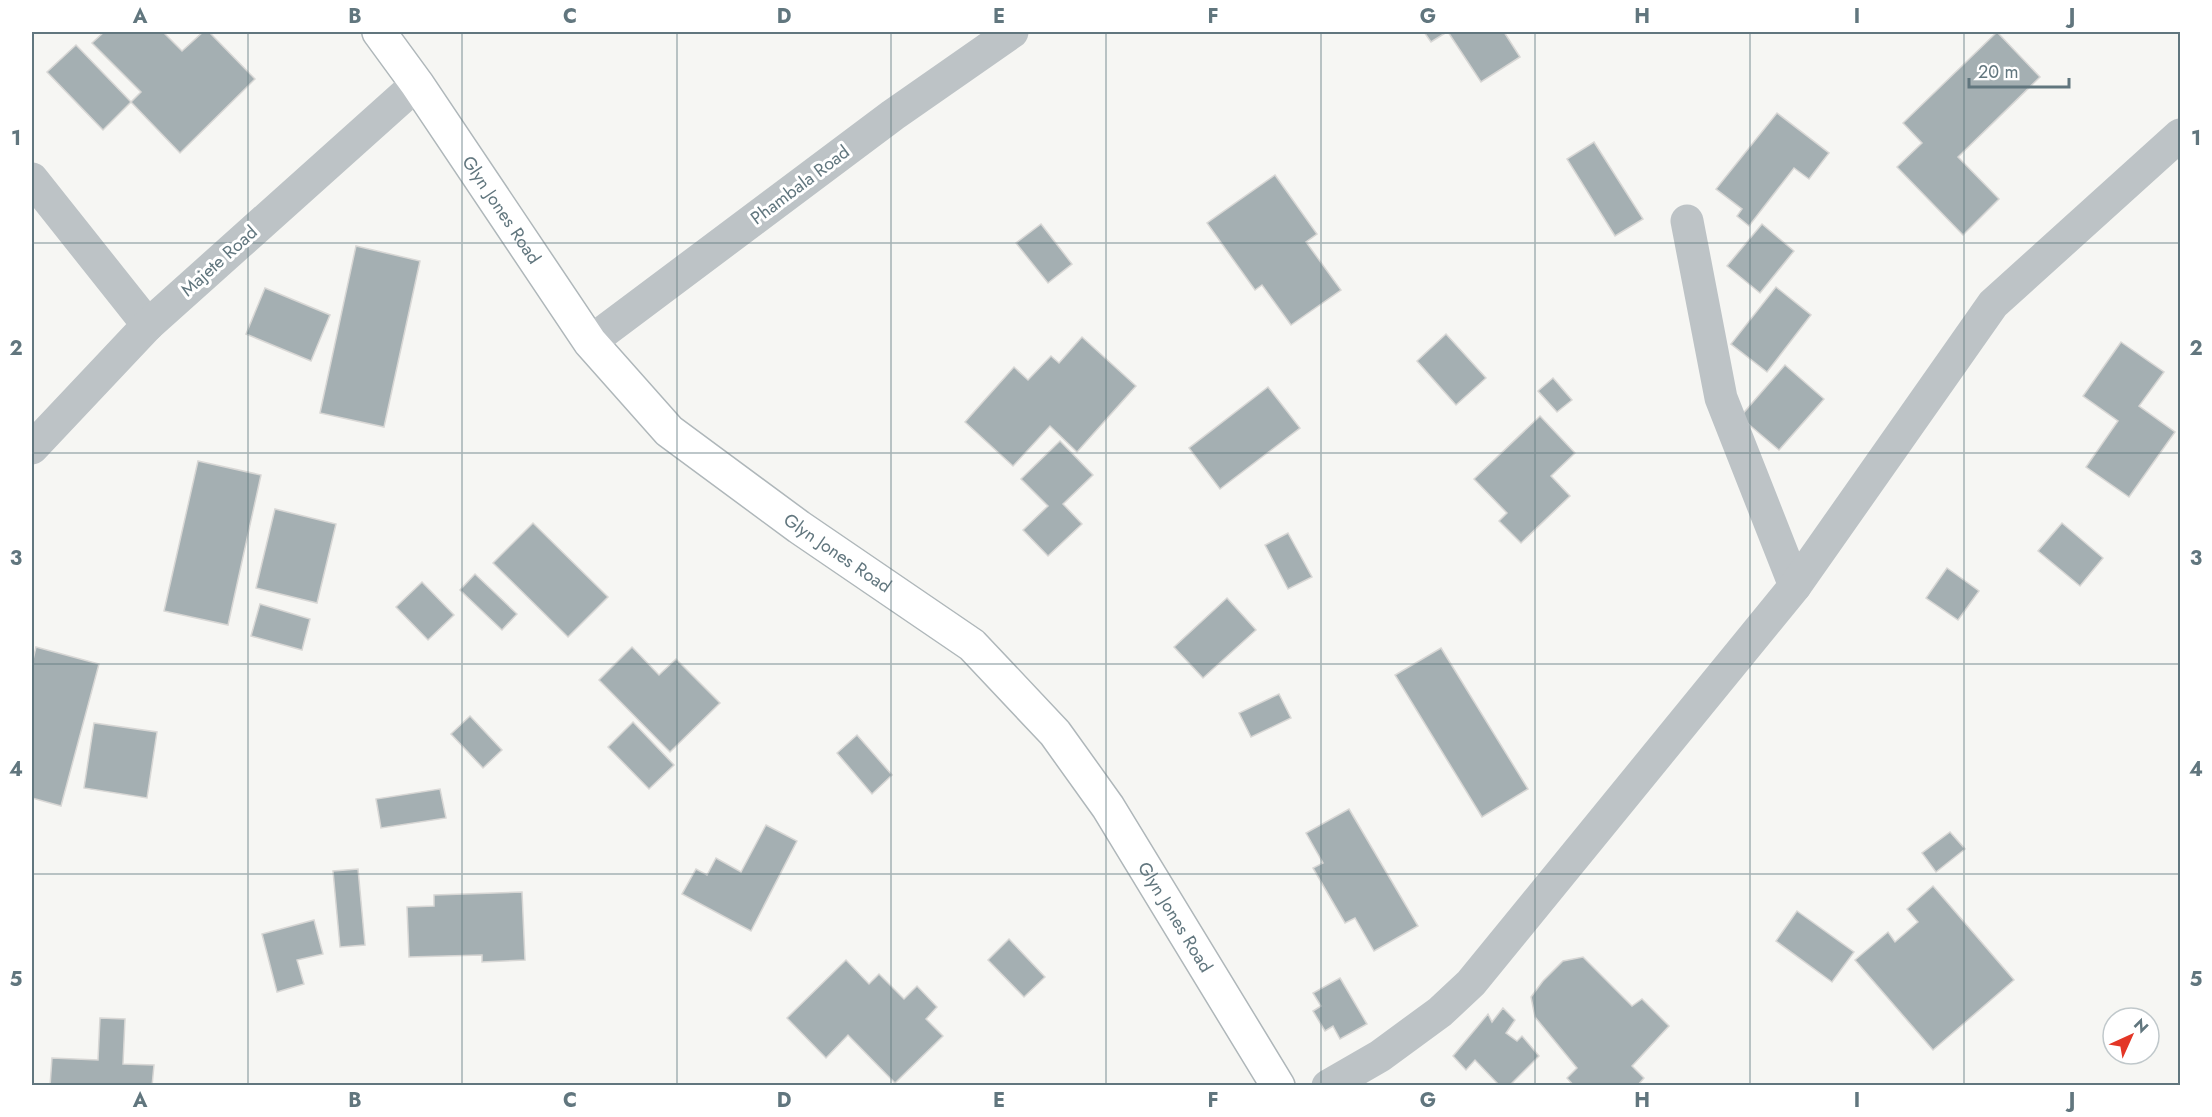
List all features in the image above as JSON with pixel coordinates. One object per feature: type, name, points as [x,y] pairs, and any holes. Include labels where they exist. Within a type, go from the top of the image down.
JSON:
[{"type":"street","name":"Glyn Jones Road","points":[[379,32],[417,84],[590,342],[669,431],[799,527],[972,645],[1055,733],[1108,807],[1278,1086]]},
{"type":"street","name":"Phambala Road","points":[[590,342],[893,115],[1012,32]]},
{"type":"street","name":"Majete Road","points":[[32,448],[148,324],[417,84]]},
{"type":"street","points":[[1328,1086],[1380,1056],[1440,1012],[1471,983],[1795,586],[1993,304],[2181,135]]},
{"type":"street","points":[[32,179],[148,324]]},
{"type":"street","points":[[1688,221],[1721,398],[1795,586]]},
{"type":"building","points":[[104,32],[163,32],[182,51],[203,32],[209,32],[255,79],[180,153],[131,102],[141,92],[92,43]]},
{"type":"building","points":[[1424,32],[1447,32],[1431,42]]},
{"type":"building","points":[[1448,32],[1504,32],[1520,57],[1481,82]]},
{"type":"building","points":[[1997,32],[2040,77],[1958,157],[1999,199],[1963,235],[1897,167],[1922,143],[1903,123]]},
{"type":"building","points":[[76,45],[131,102],[103,130],[47,72]]},
{"type":"building","points":[[1777,113],[1829,153],[1809,179],[1794,168],[1749,226],[1737,216],[1742,209],[1716,189]]},
{"type":"building","points":[[1594,142],[1643,219],[1615,236],[1567,159]]},
{"type":"building","points":[[1275,175],[1317,234],[1306,242],[1341,290],[1291,325],[1262,285],[1255,290],[1207,223]]},
{"type":"building","points":[[1041,224],[1072,264],[1048,283],[1016,243]]},
{"type":"building","points":[[1762,224],[1794,251],[1760,293],[1727,266]]},
{"type":"building","points":[[356,246],[420,261],[384,427],[320,413]]},
{"type":"building","points":[[1776,287],[1811,315],[1767,372],[1731,344]]},
{"type":"building","points":[[265,288],[330,315],[311,361],[246,334]]},
{"type":"building","points":[[1446,334],[1486,378],[1456,405],[1417,361]]},
{"type":"building","points":[[1082,337],[1136,386],[1077,452],[1050,426],[1013,466],[965,422],[1014,367],[1028,380],[1051,356],[1059,363]]},
{"type":"building","points":[[2121,342],[2164,372],[2139,406],[2175,432],[2129,497],[2086,467],[2118,421],[2083,396]]},
{"type":"building","points":[[1785,365],[1824,399],[1779,450],[1740,417]]},
{"type":"building","points":[[1553,378],[1572,400],[1557,412],[1538,391]]},
{"type":"building","points":[[1268,387],[1300,428],[1220,489],[1189,448]]},
{"type":"building","points":[[1540,416],[1575,453],[1551,476],[1570,496],[1521,543],[1499,521],[1507,513],[1474,479]]},
{"type":"building","points":[[1060,441],[1093,475],[1063,504],[1082,524],[1048,556],[1023,530],[1048,506],[1021,479]]},
{"type":"building","points":[[198,461],[261,475],[228,625],[164,611]]},
{"type":"building","points":[[275,509],[336,524],[317,603],[256,588]]},
{"type":"building","points":[[533,523],[608,597],[568,637],[493,563]]},
{"type":"building","points":[[2062,523],[2103,558],[2080,586],[2038,551]]},
{"type":"building","points":[[1288,533],[1312,577],[1288,589],[1265,545]]},
{"type":"building","points":[[1947,568],[1979,591],[1958,620],[1926,598]]},
{"type":"building","points":[[475,574],[517,614],[502,630],[460,590]]},
{"type":"building","points":[[422,582],[454,615],[428,640],[396,607]]},
{"type":"building","points":[[1227,598],[1256,630],[1203,678],[1174,647]]},
{"type":"building","points":[[260,604],[310,619],[302,650],[251,636]]},
{"type":"building","points":[[36,647],[99,664],[61,806],[32,798],[32,664]]},
{"type":"building","points":[[632,647],[659,675],[676,659],[720,703],[670,752],[599,680]]},
{"type":"building","points":[[1441,648],[1528,789],[1482,817],[1395,675]]},
{"type":"building","points":[[1279,694],[1291,718],[1251,737],[1239,713]]},
{"type":"building","points":[[470,716],[502,750],[483,768],[451,734]]},
{"type":"building","points":[[633,722],[674,765],[649,789],[608,747]]},
{"type":"building","points":[[94,723],[157,732],[147,798],[84,788]]},
{"type":"building","points":[[857,735],[892,775],[872,794],[837,753]]},
{"type":"building","points":[[440,789],[446,818],[381,828],[376,799]]},
{"type":"building","points":[[1349,809],[1418,926],[1374,951],[1355,918],[1345,923],[1313,868],[1323,863],[1306,833]]},
{"type":"building","points":[[766,825],[797,841],[751,931],[682,894],[696,869],[707,875],[716,858],[741,872]]},
{"type":"building","points":[[1950,832],[1965,849],[1936,872],[1922,853]]},
{"type":"building","points":[[358,869],[365,945],[340,947],[333,871]]},
{"type":"building","points":[[1933,886],[2014,980],[1933,1050],[1855,960],[1888,932],[1895,942],[1918,922],[1907,909]]},
{"type":"building","points":[[522,892],[525,960],[482,962],[482,955],[409,957],[407,907],[434,906],[434,895]]},
{"type":"building","points":[[1797,911],[1854,952],[1832,982],[1776,941]]},
{"type":"building","points":[[314,920],[323,954],[297,960],[304,984],[277,992],[262,934]]},
{"type":"building","points":[[1009,939],[1045,977],[1024,997],[988,960]]},
{"type":"building","points":[[1583,957],[1632,1006],[1642,999],[1669,1026],[1632,1066],[1644,1078],[1637,1086],[1574,1086],[1567,1078],[1577,1068],[1535,1017],[1531,997],[1543,981],[1563,961]]},
{"type":"building","points":[[846,960],[869,984],[879,974],[904,999],[917,986],[937,1007],[926,1019],[943,1036],[895,1083],[848,1035],[826,1058],[787,1018]]},
{"type":"building","points":[[1340,978],[1367,1024],[1340,1039],[1333,1026],[1325,1031],[1313,1011],[1321,1006],[1313,993]]},
{"type":"building","points":[[1503,1008],[1515,1020],[1506,1033],[1517,1041],[1522,1036],[1539,1056],[1509,1086],[1500,1086],[1475,1060],[1466,1070],[1453,1056],[1488,1014],[1492,1022]]},
{"type":"building","points":[[100,1018],[125,1019],[123,1064],[154,1065],[152,1086],[50,1086],[52,1058],[98,1060]]}]
